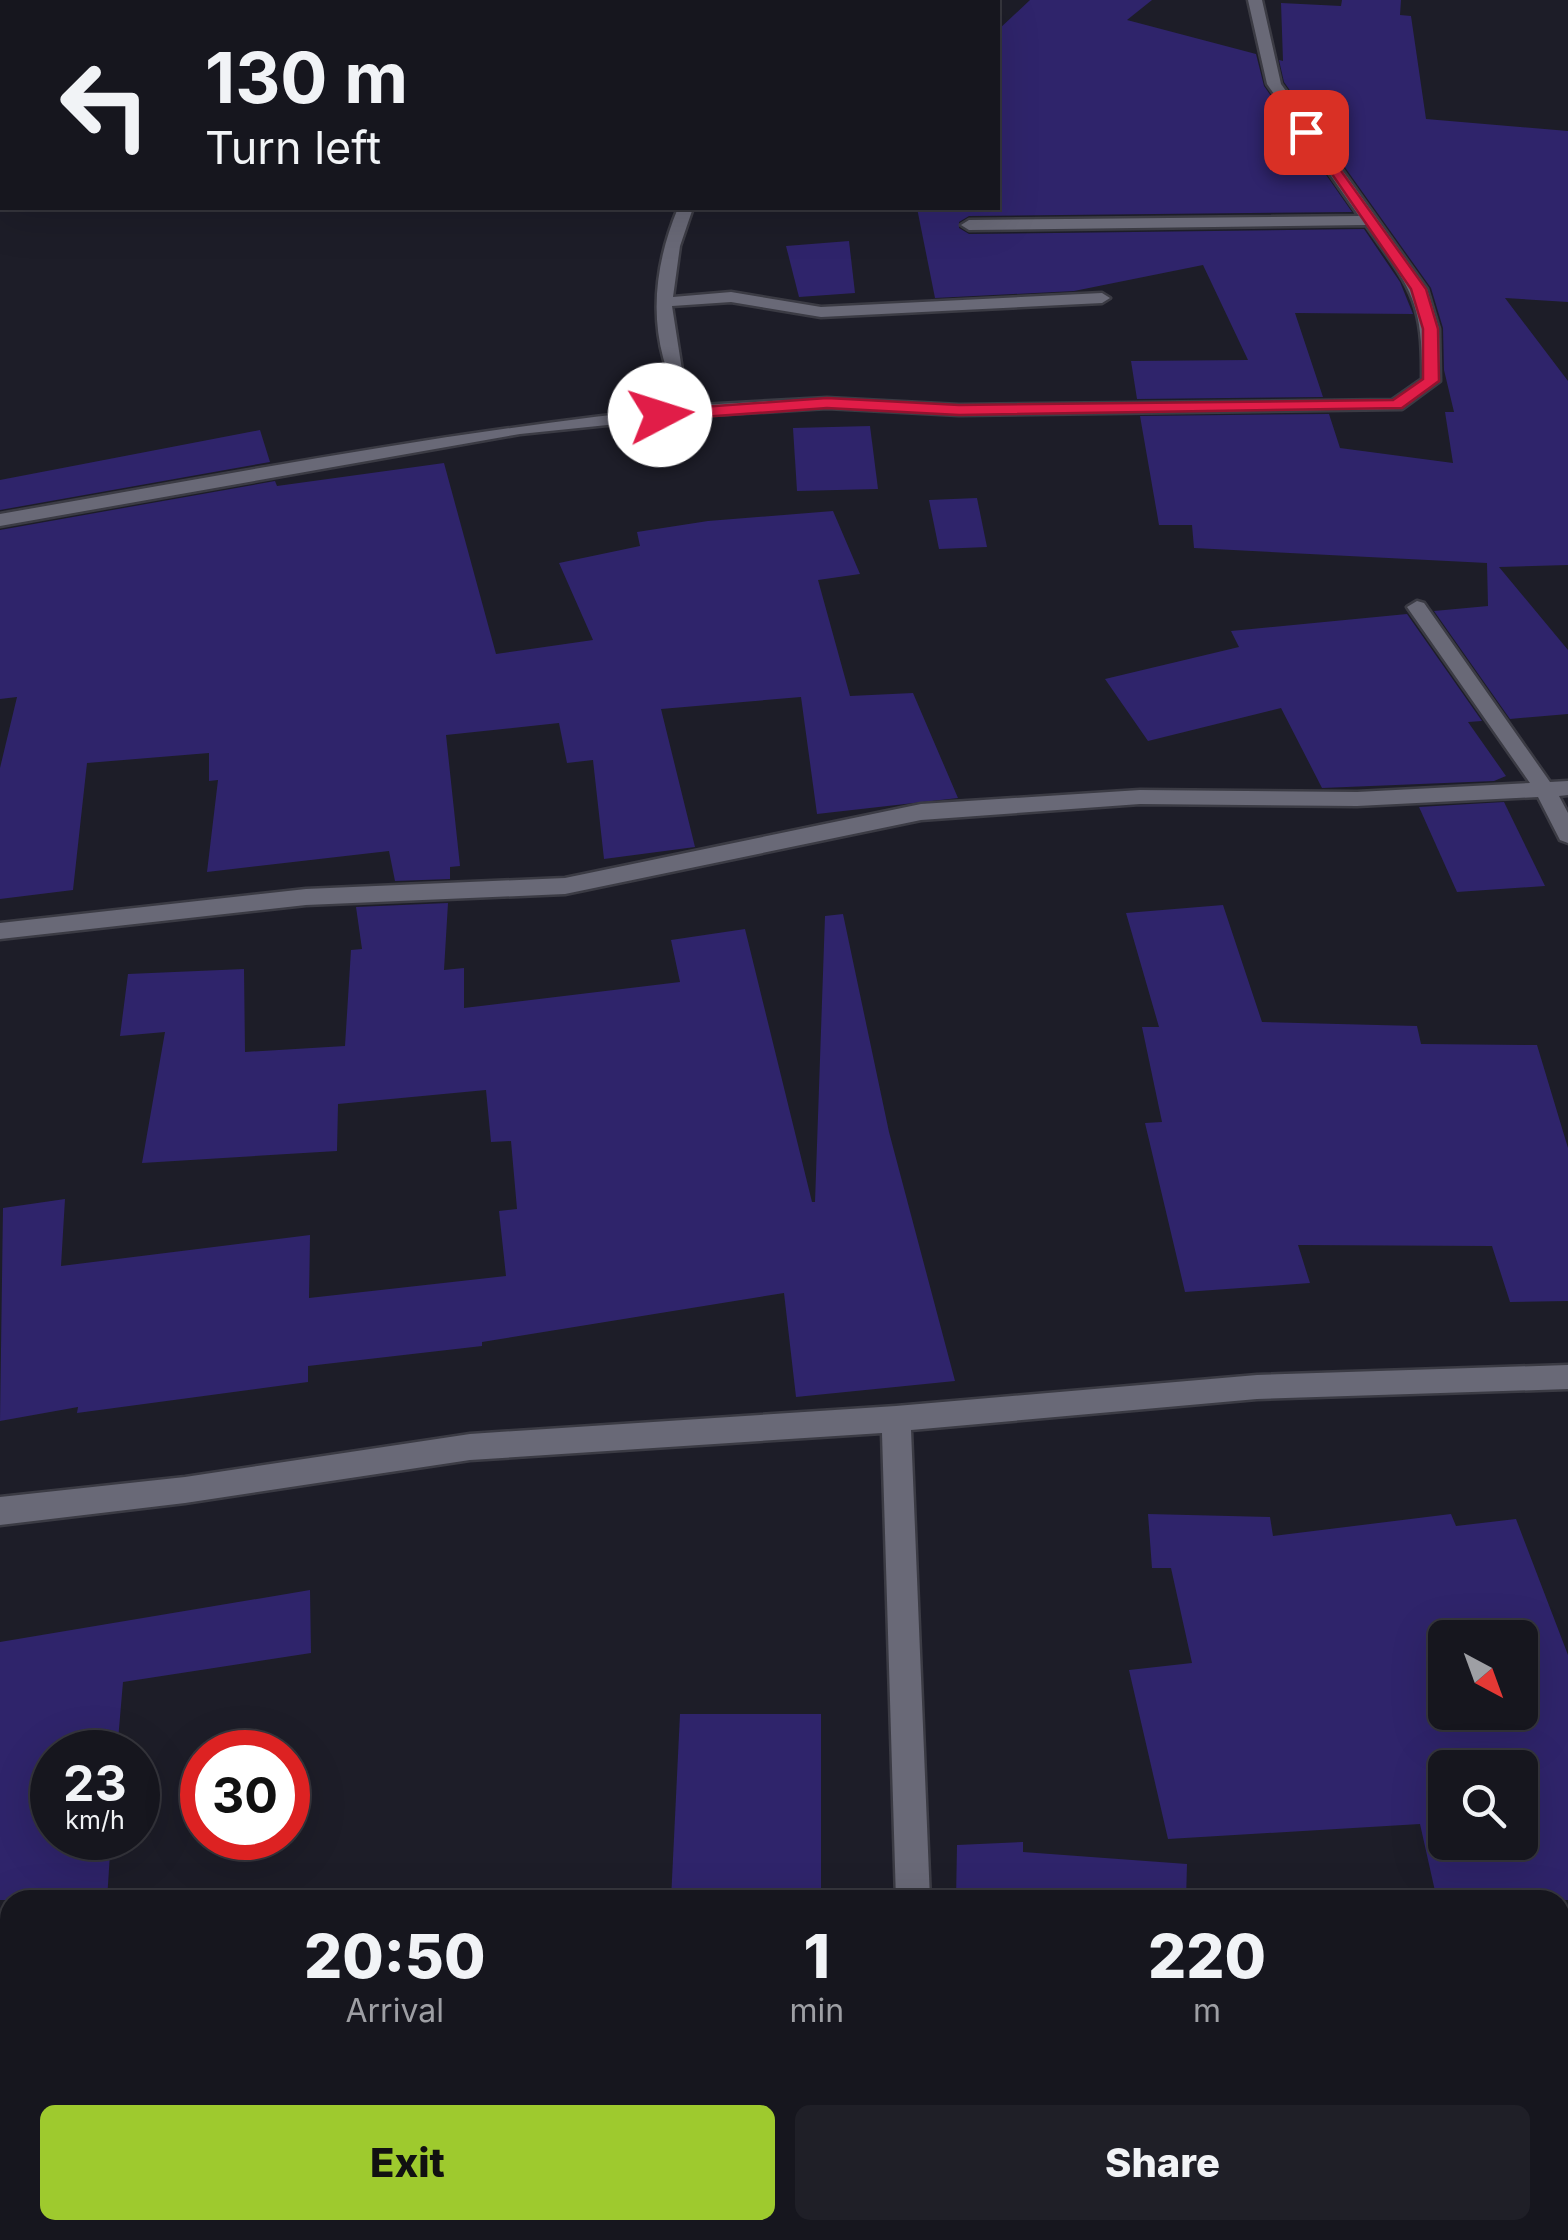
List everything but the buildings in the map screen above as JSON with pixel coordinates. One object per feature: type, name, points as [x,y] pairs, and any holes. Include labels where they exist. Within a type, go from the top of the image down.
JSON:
[{"type":"street","points":[[0,520],[390,450],[520,430],[695,412],[827,403],[959,410],[1396,405],[1431,381],[1431,329],[1419,289],[1274,84],[1255,0]]},
{"type":"street","points":[[684,210],[668,266],[666,302],[672,369],[695,412]]},
{"type":"street","points":[[969,225],[1371,220]]},
{"type":"street","points":[[666,302],[730,297],[821,312],[1102,298]]},
{"type":"street","points":[[1416,607],[1450,660],[1558,789],[1568,836]]},
{"type":"street","points":[[0,931],[306,896],[565,886],[921,812],[1140,798],[1357,800],[1558,789]]},
{"type":"street","points":[[0,1511],[186,1490],[470,1447],[896,1419],[1257,1387],[1568,1377]]},
{"type":"street","points":[[896,1419],[913,1890]]},
{"type":"route","points":[[660,415],[827,403],[959,410],[1396,405],[1431,381],[1431,329],[1419,289],[1306,132]]}]
